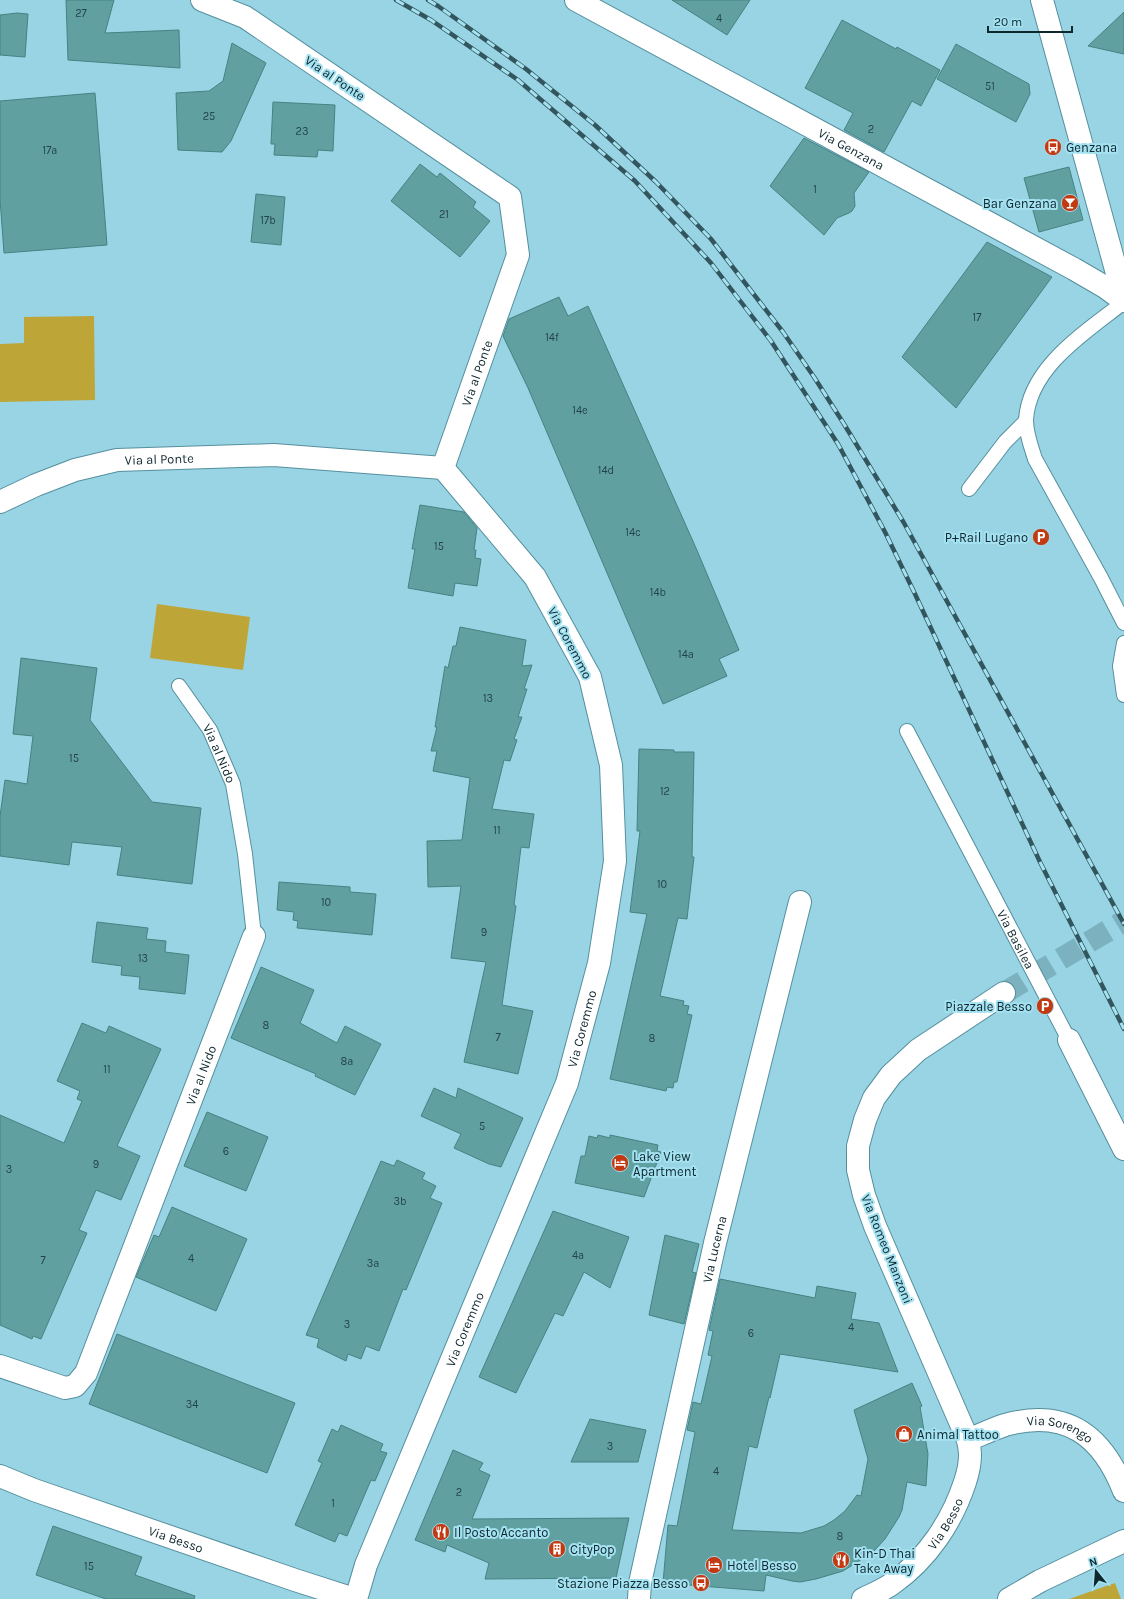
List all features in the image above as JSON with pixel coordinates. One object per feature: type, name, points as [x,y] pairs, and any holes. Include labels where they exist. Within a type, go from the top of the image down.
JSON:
[{"type":"street","name":"Via al Ponte","points":[[0,502],[36,485],[75,470],[117,460],[274,455],[443,468],[518,255],[510,197],[245,17],[202,0]]},
{"type":"street","name":"Via Genzana","points":[[576,0],[1074,269],[1105,287],[1124,301]]},
{"type":"street","points":[[1042,0],[1124,301]]},
{"type":"street","name":"Via Coremmo","points":[[355,1599],[366,1564],[567,1083],[599,963],[615,861],[611,765],[590,677],[535,577],[443,468]]},
{"type":"street","name":"Via Lucerna","points":[[639,1599],[640,1583],[715,1243],[800,902]]},
{"type":"street","name":"Via al Nido","points":[[0,1366],[65,1388],[75,1386],[86,1373],[254,936]]},
{"type":"street","name":"Via Romeo Manzoni","points":[[968,1440],[873,1220],[858,1170],[858,1146],[865,1120],[874,1098],[891,1075],[918,1050],[1004,993]]},
{"type":"street","name":"Via Basilea","points":[[1069,1040],[1124,1149]]},
{"type":"street","name":"Via Sorengo","points":[[968,1440],[1006,1425],[1048,1420],[1063,1422],[1092,1438],[1109,1459],[1124,1491]]},
{"type":"street","name":"Via Besso","points":[[863,1599],[892,1584],[915,1564],[928,1550],[945,1527],[959,1499],[970,1464],[968,1440]]},
{"type":"street","name":"Via Besso","points":[[0,1476],[34,1490],[355,1599]]},
{"type":"street","points":[[1009,1599],[1040,1581],[1124,1541]]},
{"type":"lane","points":[[1124,301],[1067,347],[1053,361],[1042,376],[1034,391],[1028,405],[1026,421],[1029,440],[1035,459],[1101,578],[1124,623]]},
{"type":"lane","points":[[969,489],[1005,442],[1026,421]]},
{"type":"lane","points":[[1124,644],[1120,666],[1124,695]]},
{"type":"lane","name":"Via al Nido","points":[[179,686],[210,730],[233,784],[245,854],[254,936]]},
{"type":"lane","name":"Via Basilea","points":[[907,731],[1069,1040]]},
{"type":"shaded area","points":[[94,316],[95,400],[0,402],[0,344],[24,343],[24,317]]},
{"type":"shaded area","points":[[157,604],[250,617],[243,670],[150,658]]},
{"type":"shaded area","points":[[1115,1583],[1121,1599],[1069,1599]]},
{"type":"building","points":[[66,0],[114,0],[105,33],[179,30],[180,68],[68,60]]},
{"type":"building","points":[[672,0],[750,0],[727,35]]},
{"type":"building","points":[[1124,12],[1124,54],[1088,46]]},
{"type":"building","points":[[17,13],[28,14],[25,57],[0,55],[0,15]]},
{"type":"building","points":[[842,20],[896,49],[897,47],[940,70],[921,106],[912,101],[884,152],[844,130],[853,113],[805,88]]},
{"type":"building","points":[[232,43],[266,63],[231,141],[222,152],[178,150],[176,93],[209,91],[223,81]]},
{"type":"building","points":[[956,44],[1029,84],[1030,94],[1016,122],[937,79]]},
{"type":"building","points":[[95,93],[107,245],[4,253],[0,199],[0,101]]},
{"type":"building","points":[[273,102],[335,105],[333,151],[318,150],[317,157],[274,155],[275,144],[271,144]]},
{"type":"building","points":[[804,138],[869,172],[854,193],[855,206],[852,211],[837,218],[824,235],[770,186]]},
{"type":"building","points":[[420,164],[437,177],[440,173],[476,202],[473,207],[490,221],[460,257],[391,201]]},
{"type":"building","points":[[1069,167],[1083,220],[1039,232],[1024,178]]},
{"type":"building","points":[[256,194],[285,197],[281,245],[251,242]]},
{"type":"building","points":[[987,242],[1052,277],[956,408],[902,357]]},
{"type":"building","points":[[559,297],[568,316],[588,306],[696,548],[739,650],[719,659],[727,676],[663,704],[528,388],[503,336],[509,319]]},
{"type":"building","points":[[420,505],[464,512],[477,528],[474,550],[476,550],[475,558],[481,559],[477,586],[455,583],[453,596],[408,588],[415,549],[412,549]]},
{"type":"building","points":[[460,627],[526,640],[522,666],[532,665],[524,689],[527,689],[518,717],[522,717],[514,739],[517,740],[510,761],[504,760],[492,809],[534,814],[529,848],[521,847],[514,905],[516,906],[502,1005],[533,1011],[518,1074],[464,1062],[486,962],[451,958],[461,886],[428,887],[427,841],[462,840],[470,778],[433,771],[437,751],[431,751],[437,727],[435,727],[445,666],[448,668],[453,646],[456,646]]},
{"type":"building","points":[[21,658],[97,668],[90,720],[152,802],[201,808],[192,884],[117,875],[122,847],[72,842],[69,865],[0,856],[0,816],[5,780],[27,784],[33,736],[13,734]]},
{"type":"building","points":[[639,749],[694,752],[692,857],[694,857],[687,919],[678,918],[660,996],[684,1001],[683,1005],[689,1006],[687,1014],[692,1015],[677,1082],[674,1082],[673,1088],[667,1087],[666,1091],[610,1079],[647,914],[630,912],[640,831],[637,831]]},
{"type":"building","points":[[279,882],[350,887],[350,892],[376,894],[372,935],[297,928],[298,921],[293,920],[294,912],[277,910]]},
{"type":"building","points":[[97,922],[148,928],[146,939],[166,941],[165,952],[189,955],[185,994],[139,989],[140,977],[121,975],[122,966],[92,962]]},
{"type":"building","points":[[261,967],[314,990],[300,1023],[337,1043],[345,1026],[381,1044],[355,1095],[315,1076],[316,1074],[231,1038]]},
{"type":"building","points":[[82,1023],[106,1033],[109,1026],[161,1049],[117,1146],[140,1156],[121,1200],[96,1190],[79,1230],[87,1233],[41,1339],[33,1336],[32,1339],[0,1325],[0,1115],[64,1143],[82,1101],[77,1099],[80,1091],[57,1081]]},
{"type":"building","points":[[434,1088],[456,1098],[458,1088],[523,1118],[501,1167],[489,1164],[454,1148],[461,1134],[421,1116]]},
{"type":"building","points":[[207,1112],[268,1137],[246,1191],[184,1166]]},
{"type":"building","points":[[598,1135],[610,1138],[610,1135],[658,1145],[657,1151],[661,1152],[644,1197],[575,1183],[581,1156],[585,1156],[589,1136],[597,1138]]},
{"type":"building","points":[[397,1160],[425,1173],[422,1179],[436,1186],[430,1198],[442,1203],[406,1290],[403,1289],[379,1351],[366,1346],[361,1359],[348,1354],[346,1361],[317,1347],[319,1339],[306,1335],[381,1161],[394,1166]]},
{"type":"building","points":[[172,1207],[247,1239],[216,1311],[136,1277],[154,1235],[159,1237]]},
{"type":"building","points":[[553,1211],[629,1237],[610,1288],[584,1272],[563,1316],[555,1313],[516,1393],[479,1377]]},
{"type":"building","points":[[665,1235],[699,1244],[692,1272],[696,1273],[684,1324],[649,1315]]},
{"type":"building","points":[[720,1279],[815,1298],[817,1286],[856,1293],[851,1319],[879,1323],[898,1372],[780,1354],[757,1448],[749,1446],[732,1530],[801,1533],[824,1526],[834,1520],[845,1511],[857,1495],[861,1496],[868,1459],[854,1410],[912,1383],[922,1406],[920,1407],[928,1454],[926,1486],[907,1482],[902,1510],[885,1539],[873,1552],[843,1571],[800,1582],[766,1575],[764,1591],[663,1583],[668,1525],[677,1526],[695,1432],[687,1430],[693,1402],[701,1404],[712,1356],[708,1355],[713,1331],[709,1330]]},
{"type":"building","points":[[117,1334],[295,1403],[267,1473],[89,1404]]},
{"type":"building","points":[[590,1419],[646,1430],[638,1462],[571,1462]]},
{"type":"building","points":[[341,1425],[383,1444],[380,1451],[387,1453],[375,1481],[371,1480],[347,1536],[339,1533],[335,1542],[295,1525],[322,1463],[318,1461],[332,1429],[338,1432]]},
{"type":"building","points":[[453,1450],[483,1463],[479,1470],[490,1475],[472,1519],[629,1518],[616,1578],[485,1579],[489,1563],[447,1545],[445,1552],[415,1540]]},
{"type":"building","points":[[53,1526],[142,1557],[135,1575],[195,1596],[194,1599],[106,1599],[36,1575]]},
{"type":"tunnel","points":[[1004,993],[1124,921]]},
{"type":"railway","points":[[396,0],[431,20],[518,80],[635,181],[711,263],[771,341],[838,444],[885,532],[1040,862],[1124,1029]]},
{"type":"railway","points":[[428,0],[526,69],[595,125],[656,182],[711,239],[783,332],[844,424],[904,523],[1124,924]]},
{"type":"place","name":"Genzana","points":[[1053,147]]},
{"type":"place","name":"Bar Genzana","points":[[1070,203]]},
{"type":"place","name":"P+Rail Lugano","points":[[1041,537]]},
{"type":"place","name":"Piazzale Besso","points":[[1045,1006]]},
{"type":"place","name":"Lake View Apartment","points":[[620,1163]]},
{"type":"place","name":"Animal Tattoo","points":[[904,1434]]},
{"type":"place","name":"Il Posto Accanto","points":[[441,1532]]},
{"type":"place","name":"CityPop","points":[[557,1549]]},
{"type":"place","name":"Kin-D Thai Take Away","points":[[841,1560]]},
{"type":"place","name":"Hotel Besso","points":[[714,1565]]},
{"type":"place","name":"Stazione Piazza Besso","points":[[701,1583]]}]
